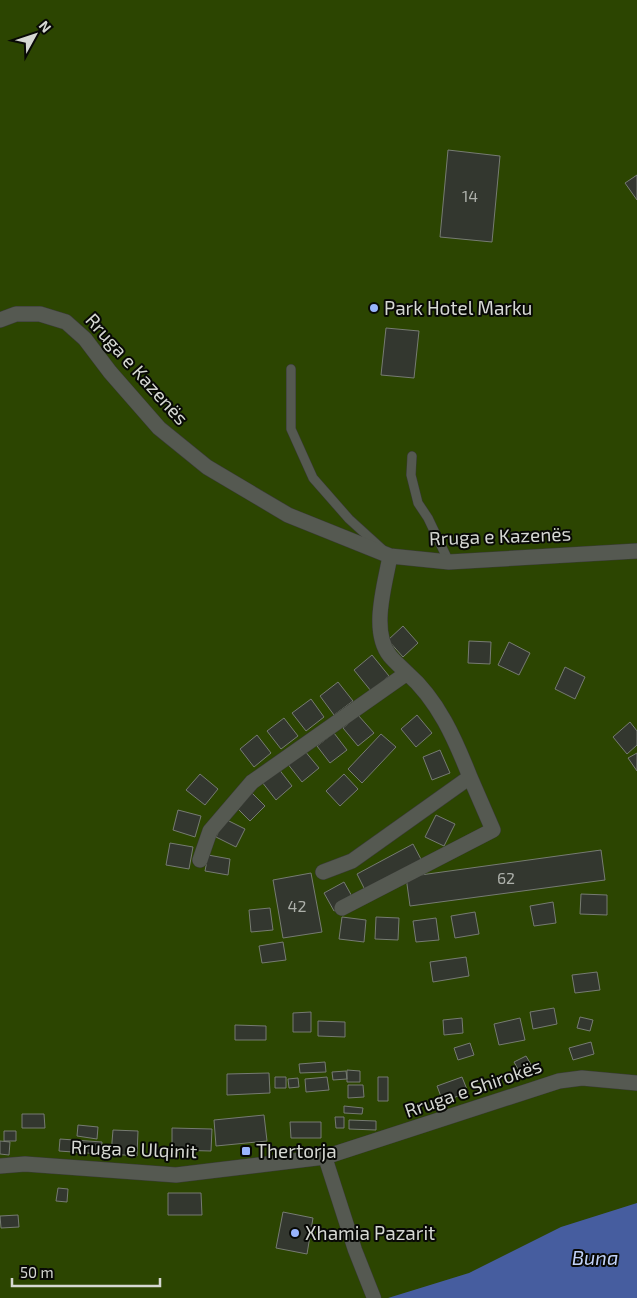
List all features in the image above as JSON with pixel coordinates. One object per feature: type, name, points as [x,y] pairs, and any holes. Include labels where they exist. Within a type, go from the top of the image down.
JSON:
[{"type":"street","name":"Rruga e Kazenës","points":[[0,320],[16,314],[40,314],[66,322],[85,339],[110,372],[159,428],[207,467],[288,515],[390,556],[449,562],[637,551]]},
{"type":"street","points":[[342,908],[493,830],[445,720],[414,679],[389,656],[383,643],[379,624],[390,556]]},
{"type":"street","points":[[200,860],[210,832],[252,782],[407,673]]},
{"type":"street","points":[[323,872],[352,861],[470,777]]},
{"type":"street","name":"Rruga e Shirokës","points":[[325,1157],[559,1080],[582,1078],[637,1083]]},
{"type":"street","points":[[325,1157],[355,1250],[374,1298]]},
{"type":"street","name":"Rruga e Ulqinit","points":[[0,1166],[25,1164],[176,1175],[325,1157]]},
{"type":"lane","points":[[291,369],[291,428],[313,478],[349,519],[390,556]]},
{"type":"lane","points":[[412,456],[411,475],[418,503],[428,518],[449,562]]},
{"type":"green space","points":[[0,0],[637,0],[637,1298],[0,1298]]},
{"type":"water","name":"Buna","points":[[637,1203],[637,1298],[388,1298],[469,1273],[561,1227]]},
{"type":"building","points":[[448,150],[500,156],[492,242],[440,237]]},
{"type":"building","points":[[637,175],[637,200],[625,183]]},
{"type":"building","points":[[386,328],[419,331],[414,378],[381,375]]},
{"type":"building","points":[[403,626],[418,643],[403,657],[388,640]]},
{"type":"building","points":[[469,641],[491,642],[490,664],[468,663]]},
{"type":"building","points":[[509,642],[530,653],[519,675],[498,665]]},
{"type":"building","points":[[372,655],[389,676],[371,691],[354,670]]},
{"type":"building","points":[[565,667],[585,677],[575,699],[555,689]]},
{"type":"building","points":[[338,682],[353,701],[334,715],[320,696]]},
{"type":"building","points":[[311,699],[324,717],[306,731],[292,713]]},
{"type":"building","points":[[358,715],[374,733],[358,746],[343,728]]},
{"type":"building","points":[[417,715],[432,733],[416,747],[401,729]]},
{"type":"building","points":[[284,718],[298,736],[281,749],[267,731]]},
{"type":"building","points":[[630,722],[637,731],[637,745],[627,754],[613,737]]},
{"type":"building","points":[[334,733],[347,750],[330,763],[317,746]]},
{"type":"building","points":[[381,734],[396,747],[362,783],[348,769]]},
{"type":"building","points":[[257,735],[271,753],[254,767],[240,749]]},
{"type":"building","points":[[304,750],[319,768],[302,782],[287,763]]},
{"type":"building","points":[[440,750],[450,773],[432,780],[423,757]]},
{"type":"building","points":[[637,753],[637,771],[628,758]]},
{"type":"building","points":[[278,768],[292,786],[276,800],[262,782]]},
{"type":"building","points":[[200,774],[218,789],[205,805],[186,790]]},
{"type":"building","points":[[344,774],[358,789],[340,806],[326,791]]},
{"type":"building","points":[[250,791],[265,806],[250,821],[235,806]]},
{"type":"building","points":[[178,810],[201,816],[195,837],[173,830]]},
{"type":"building","points":[[436,815],[455,824],[444,846],[425,837]]},
{"type":"building","points":[[225,819],[245,829],[236,847],[216,837]]},
{"type":"building","points":[[170,843],[193,847],[189,869],[166,865]]},
{"type":"building","points":[[413,844],[423,863],[367,894],[357,874]]},
{"type":"building","points":[[601,850],[605,880],[410,906],[406,877]]},
{"type":"building","points":[[208,855],[230,859],[228,875],[205,871]]},
{"type":"building","points":[[311,873],[322,932],[283,938],[273,880]]},
{"type":"building","points":[[344,882],[354,900],[334,911],[324,893]]},
{"type":"building","points":[[581,894],[607,895],[607,915],[580,914]]},
{"type":"building","points":[[553,902],[556,923],[534,926],[530,906]]},
{"type":"building","points":[[270,908],[273,930],[251,932],[249,910]]},
{"type":"building","points":[[475,912],[479,934],[455,938],[451,916]]},
{"type":"building","points":[[342,917],[366,920],[364,942],[339,939]]},
{"type":"building","points":[[376,917],[399,918],[398,940],[375,939]]},
{"type":"building","points":[[436,918],[439,940],[416,942],[413,921]]},
{"type":"building","points":[[283,942],[286,960],[262,963],[259,946]]},
{"type":"building","points":[[466,957],[469,976],[433,982],[430,962]]},
{"type":"building","points":[[597,972],[600,990],[575,993],[572,975]]},
{"type":"building","points":[[554,1008],[557,1024],[533,1029],[530,1012]]},
{"type":"building","points":[[311,1012],[311,1032],[293,1032],[293,1013]]},
{"type":"building","points":[[580,1017],[593,1020],[590,1031],[577,1028]]},
{"type":"building","points":[[462,1018],[463,1033],[444,1035],[443,1020]]},
{"type":"building","points":[[520,1018],[525,1040],[499,1045],[494,1024]]},
{"type":"building","points":[[318,1021],[345,1022],[345,1037],[318,1036]]},
{"type":"building","points":[[235,1025],[266,1026],[266,1040],[235,1040]]},
{"type":"building","points":[[591,1042],[594,1054],[573,1060],[569,1048]]},
{"type":"building","points":[[470,1043],[474,1055],[458,1060],[454,1048]]},
{"type":"building","points":[[526,1056],[535,1071],[523,1078],[514,1062]]},
{"type":"building","points":[[325,1062],[326,1072],[300,1073],[299,1064]]},
{"type":"building","points":[[347,1070],[360,1071],[360,1082],[347,1082]]},
{"type":"building","points":[[346,1071],[347,1079],[333,1080],[332,1072]]},
{"type":"building","points":[[269,1073],[270,1093],[227,1095],[227,1074]]},
{"type":"building","points":[[275,1077],[286,1077],[286,1088],[275,1088]]},
{"type":"building","points":[[327,1077],[329,1090],[306,1092],[305,1079]]},
{"type":"building","points":[[378,1077],[388,1077],[388,1101],[378,1101]]},
{"type":"building","points":[[462,1077],[468,1092],[443,1102],[437,1086]]},
{"type":"building","points":[[298,1078],[299,1087],[289,1088],[288,1079]]},
{"type":"building","points":[[348,1085],[363,1085],[364,1097],[348,1098]]},
{"type":"building","points":[[344,1106],[363,1108],[362,1114],[344,1113]]},
{"type":"building","points":[[22,1114],[44,1114],[45,1128],[22,1128]]},
{"type":"building","points":[[264,1115],[267,1141],[216,1146],[214,1120]]},
{"type":"building","points":[[335,1117],[344,1117],[344,1128],[336,1128]]},
{"type":"building","points":[[349,1120],[376,1121],[376,1130],[349,1129]]},
{"type":"building","points":[[290,1122],[321,1122],[321,1138],[291,1138]]},
{"type":"building","points":[[78,1125],[98,1127],[97,1139],[77,1136]]},
{"type":"building","points":[[172,1128],[212,1129],[211,1151],[172,1150]]},
{"type":"building","points":[[113,1130],[138,1131],[137,1156],[111,1154]]},
{"type":"building","points":[[4,1131],[16,1131],[16,1141],[4,1141]]},
{"type":"building","points":[[60,1139],[102,1142],[101,1154],[59,1151]]},
{"type":"building","points":[[0,1141],[10,1142],[9,1155],[0,1154]]},
{"type":"building","points":[[58,1188],[68,1189],[67,1202],[56,1201]]},
{"type":"building","points":[[168,1193],[201,1193],[202,1215],[168,1215]]},
{"type":"building","name":"Xhamia Pazarit","points":[[283,1212],[313,1218],[307,1254],[276,1248]]},
{"type":"building","points":[[18,1215],[19,1227],[1,1228],[0,1216]]},
{"type":"place","name":"Park Hotel Marku","points":[[374,308]]},
{"type":"place","name":"Thertorja","points":[[246,1151]]},
{"type":"place","name":"Xhamia Pazarit","points":[[295,1233]]}]
